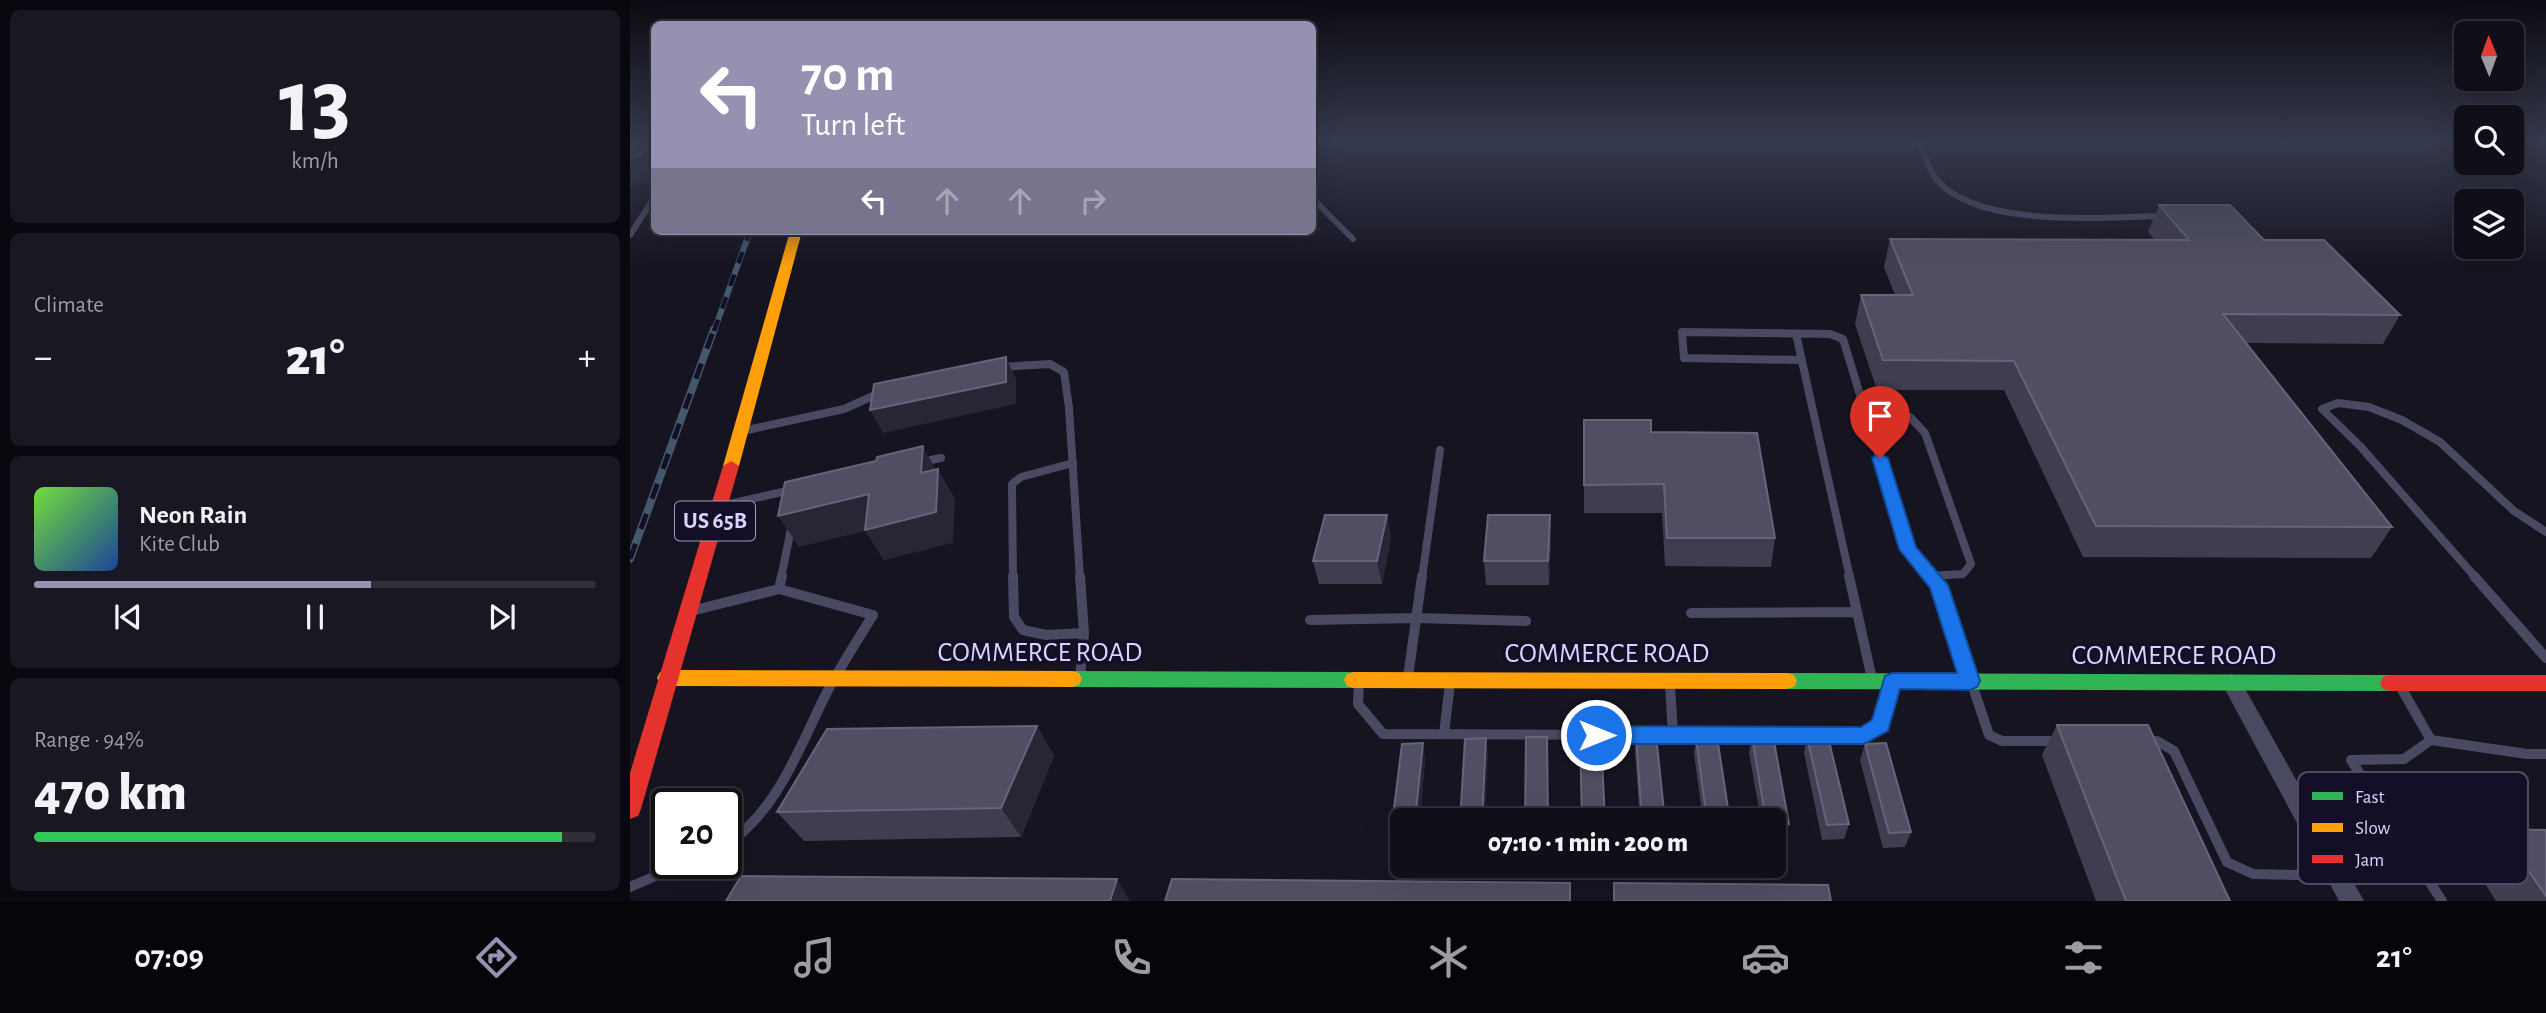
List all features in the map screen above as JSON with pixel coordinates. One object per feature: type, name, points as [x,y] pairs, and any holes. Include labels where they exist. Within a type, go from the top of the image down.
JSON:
[{"type":"street","name":"US 65B","points":[[630,809],[719,507],[795,235]]},
{"type":"street","name":"COMMERCE ROAD","points":[[667,678],[2546,683]]},
{"type":"street","points":[[2231,682],[2298,803]]},
{"type":"street","points":[[2342,884],[2352,901]]},
{"type":"lane","points":[[1940,183],[1977,206],[2033,216],[2179,216]]},
{"type":"lane","points":[[1316,202],[1353,239]]},
{"type":"lane","points":[[630,235],[651,203]]},
{"type":"lane","points":[[1802,360],[1684,358],[1682,332],[1830,334],[1843,339],[1908,549],[1939,585],[1989,735],[2002,741],[2067,741]]},
{"type":"lane","points":[[1796,334],[1872,681]]},
{"type":"lane","points":[[991,368],[1049,364],[1064,372],[1084,633],[1080,679]]},
{"type":"lane","points":[[740,432],[844,409],[884,391],[898,388]]},
{"type":"lane","points":[[2546,531],[2514,511],[2440,442],[2402,420],[2369,407],[2338,403],[2322,409],[2360,446],[2546,657]]},
{"type":"lane","points":[[1866,413],[1909,417],[1925,433],[1971,564],[1963,574],[1930,576]]},
{"type":"lane","points":[[1407,680],[1440,450]]},
{"type":"lane","points":[[915,464],[941,458]]},
{"type":"lane","points":[[1073,463],[1021,477],[1012,484],[1014,617],[1023,631],[1046,635],[1084,633]]},
{"type":"lane","points":[[719,507],[799,489],[796,501]]},
{"type":"lane","points":[[779,589],[794,514]]},
{"type":"lane","points":[[687,612],[779,589],[873,615],[834,678],[779,789],[757,817],[742,831]]},
{"type":"lane","points":[[1692,613],[1857,612]]},
{"type":"lane","points":[[1310,620],[1416,618],[1526,621]]},
{"type":"lane","points":[[1359,680],[1358,704],[1382,734],[1864,736],[1881,725],[1892,681]]},
{"type":"lane","points":[[1444,734],[1450,680]]},
{"type":"lane","points":[[1669,681],[1673,735]]},
{"type":"lane","points":[[2398,682],[2431,740]]},
{"type":"lane","points":[[2359,772],[2351,760],[2404,759],[2431,740],[2527,754],[2546,754]]},
{"type":"lane","points":[[2132,741],[2157,741],[2174,751],[2227,862],[2253,874],[2298,875]]},
{"type":"lane","points":[[630,887],[651,878]]},
{"type":"lane","points":[[2431,884],[2442,901]]},
{"type":"building","points":[[2159,205],[2230,205],[2264,240],[2324,240],[2400,315],[2223,314],[2392,527],[2096,526],[2014,361],[1883,360],[1861,295],[1913,295],[1890,239],[2189,240]]},
{"type":"building","points":[[1006,357],[1006,382],[870,410],[874,384]]},
{"type":"building","points":[[1584,420],[1651,420],[1651,432],[1757,433],[1775,538],[1667,538],[1664,484],[1584,485]]},
{"type":"building","points":[[923,446],[921,473],[938,469],[936,512],[865,530],[869,494],[778,516],[785,482],[876,461],[877,457]]},
{"type":"building","points":[[1325,515],[1387,515],[1377,561],[1313,561]]},
{"type":"building","points":[[1488,515],[1550,515],[1548,561],[1484,561]]},
{"type":"building","points":[[2057,725],[2148,725],[2230,901],[2126,901]]},
{"type":"building","points":[[1037,726],[1001,808],[777,812],[827,729]]},
{"type":"building","points":[[1636,735],[1656,735],[1664,808],[1641,808]]},
{"type":"building","points":[[1580,736],[1601,736],[1604,808],[1582,808]]},
{"type":"building","points":[[1773,736],[1789,824],[1786,824],[1786,808],[1764,808],[1752,737]]},
{"type":"building","points":[[1526,737],[1547,737],[1548,808],[1525,808]]},
{"type":"building","points":[[1717,737],[1728,808],[1705,808],[1696,738]]},
{"type":"building","points":[[1807,737],[1828,737],[1849,824],[1827,825]]},
{"type":"building","points":[[1486,738],[1483,808],[1461,808],[1465,739]]},
{"type":"building","points":[[1423,743],[1416,808],[1394,808],[1402,744]]},
{"type":"building","points":[[1886,743],[1911,832],[1889,833],[1865,744]]},
{"type":"building","points":[[2528,830],[2546,830],[2546,896],[2528,870]]},
{"type":"building","points":[[742,876],[1117,879],[1110,901],[726,901]]},
{"type":"building","points":[[1172,879],[1570,883],[1570,901],[1165,901]]},
{"type":"building","points":[[1614,883],[1828,885],[1831,901],[1614,901]]},
{"type":"railway","points":[[714,331],[749,235]]},
{"type":"railway","points":[[630,559],[714,329]]},
{"type":"traffic: fast","points":[[1072,679],[1354,680]]},
{"type":"traffic: fast","points":[[1787,681],[2390,683]]},
{"type":"traffic: slow","points":[[731,466],[795,235]]},
{"type":"traffic: slow","points":[[667,678],[1072,679]]},
{"type":"traffic: slow","points":[[1354,680],[1787,681]]},
{"type":"traffic: jam","points":[[630,809],[731,466]]},
{"type":"traffic: jam","points":[[2390,683],[2546,683]]},
{"type":"route","points":[[1596,735],[1864,736],[1881,725],[1892,681],[1970,681],[1939,585],[1908,549],[1880,458]]}]
